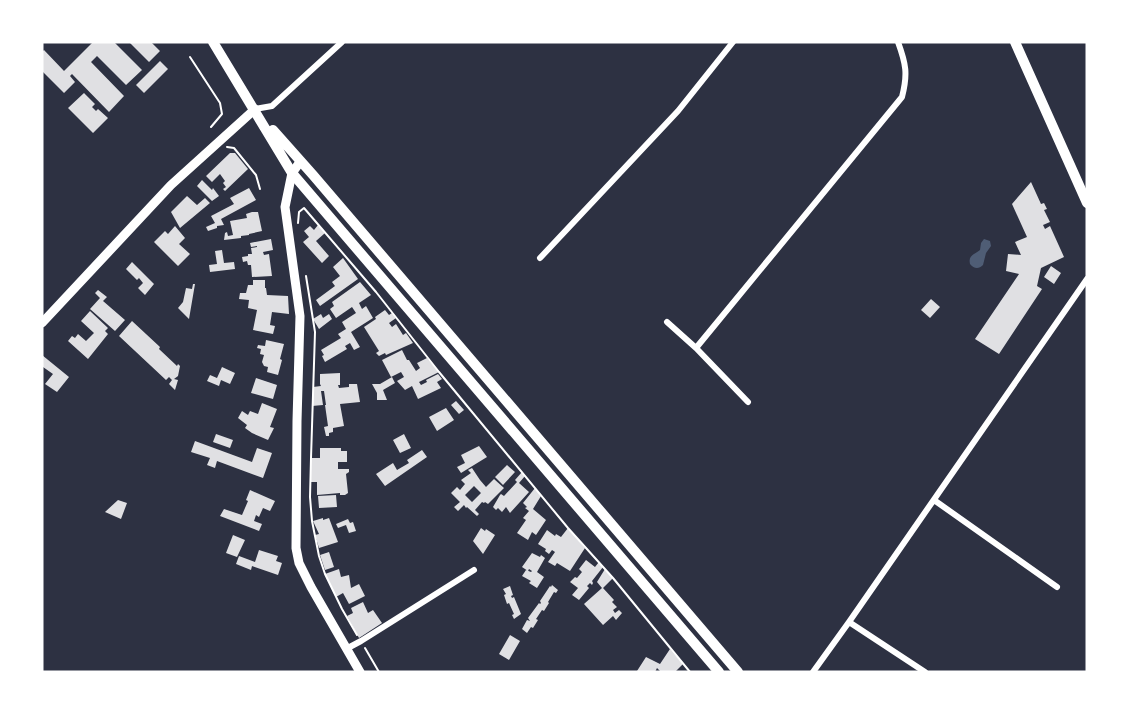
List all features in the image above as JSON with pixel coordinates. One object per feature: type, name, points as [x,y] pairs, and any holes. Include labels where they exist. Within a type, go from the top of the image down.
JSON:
[{"type":"main road","points":[[1015,42],[1087,203]]},
{"type":"main road","points":[[217,44],[292,173],[719,672]]},
{"type":"main road","points":[[255,109],[738,672]]},
{"type":"main road","points":[[576,505],[587,496]]},
{"type":"street","points":[[42,323],[171,185],[255,109],[272,106],[342,42]]},
{"type":"street","points":[[540,258],[678,111],[733,42]]},
{"type":"street","points":[[696,348],[902,97],[907,79],[904,58],[898,42]]},
{"type":"street","points":[[300,162],[292,173],[285,207],[300,316],[296,548],[299,563],[311,587],[360,672]]},
{"type":"street","points":[[813,672],[1087,279]]},
{"type":"street","points":[[668,322],[748,402]]},
{"type":"street","points":[[934,500],[1057,587]]},
{"type":"street","points":[[346,649],[474,570]]},
{"type":"street","points":[[849,622],[925,672]]},
{"type":"path","points":[[190,57],[220,103],[222,114],[211,127]]},
{"type":"path","points":[[227,147],[234,148],[256,176],[260,189]]},
{"type":"path","points":[[298,228],[299,212],[304,208],[376,292],[567,528],[613,578],[690,672]]},
{"type":"path","points":[[305,270],[315,332],[310,497],[312,521],[325,574],[342,609],[379,672]]},
{"type":"water","points":[[984,239],[990,241],[991,246],[986,253],[983,265],[975,268],[970,264],[970,259],[980,250]]},
{"type":"building","points":[[93,42],[114,42],[142,70],[126,85],[97,56],[91,62],[124,96],[109,112],[72,74],[70,76],[75,82],[64,93],[42,71],[42,52],[44,50],[64,71]]},
{"type":"building","points":[[129,42],[151,42],[160,51],[149,62]]},
{"type":"building","points":[[160,61],[168,69],[144,93],[136,85]]},
{"type":"building","points":[[84,93],[95,104],[92,107],[108,118],[93,133],[68,108]]},
{"type":"building","points":[[230,153],[235,153],[248,169],[225,191],[223,189],[226,187],[223,183],[225,181],[220,174],[212,182],[206,176]]},
{"type":"building","points":[[202,180],[219,196],[212,201],[197,186]]},
{"type":"building","points":[[1031,182],[1041,204],[1044,203],[1047,209],[1044,210],[1050,222],[1043,225],[1045,229],[1050,226],[1064,257],[1041,268],[1037,286],[1042,289],[999,354],[975,339],[1019,274],[1006,271],[1008,254],[1021,255],[1015,242],[1027,237],[1012,204]]},
{"type":"building","points":[[249,188],[256,200],[221,219],[224,225],[208,231],[206,227],[215,223],[211,216],[234,204],[230,198]]},
{"type":"building","points":[[187,196],[197,205],[205,198],[210,203],[180,228],[171,212]]},
{"type":"building","points":[[258,212],[262,231],[241,236],[241,238],[224,240],[225,233],[227,232],[228,236],[233,235],[230,221],[247,218],[246,214]]},
{"type":"building","points":[[318,225],[325,233],[316,241],[329,256],[322,263],[303,242],[309,237],[304,231],[310,226],[314,230]]},
{"type":"building","points":[[175,226],[185,238],[179,244],[190,254],[178,266],[154,242],[165,231],[168,234]]},
{"type":"building","points":[[271,239],[273,250],[263,252],[264,255],[269,254],[272,276],[252,277],[251,265],[248,265],[247,261],[243,262],[242,257],[252,254],[251,248],[257,247],[251,247],[250,243]]},
{"type":"building","points":[[222,250],[224,263],[234,262],[235,269],[210,272],[209,265],[217,264],[215,251]]},
{"type":"building","points":[[343,258],[358,279],[320,306],[316,300],[335,286],[332,282],[340,276],[333,267]]},
{"type":"building","points":[[132,262],[154,284],[145,295],[138,288],[143,283],[126,269]]},
{"type":"building","points":[[1051,266],[1061,273],[1054,284],[1044,277]]},
{"type":"building","points":[[253,280],[265,280],[267,295],[288,296],[289,314],[272,312],[270,325],[275,326],[273,334],[253,330],[257,310],[248,308],[249,300],[239,299],[240,293],[246,293],[248,285],[253,285]]},
{"type":"building","points":[[360,282],[371,295],[359,303],[362,309],[366,306],[373,318],[351,332],[360,347],[354,350],[350,343],[345,346],[347,349],[325,362],[321,350],[341,338],[338,334],[346,329],[342,322],[356,313],[352,307],[336,318],[330,309],[334,306],[332,302]]},
{"type":"building","points":[[195,284],[189,319],[178,308],[183,302],[186,288],[192,289]]},
{"type":"building","points":[[98,290],[107,297],[103,301],[125,320],[115,331],[90,309],[100,298],[95,293]]},
{"type":"building","points":[[931,299],[940,307],[930,318],[921,310]]},
{"type":"building","points":[[385,310],[396,318],[389,323],[392,327],[396,324],[403,335],[406,333],[413,343],[379,356],[376,353],[379,351],[364,327]]},
{"type":"building","points":[[90,311],[108,328],[105,331],[108,334],[88,359],[68,341],[72,336],[75,338],[78,334],[86,341],[94,333],[81,321]]},
{"type":"building","points":[[321,314],[323,318],[329,314],[332,319],[319,329],[313,319]]},
{"type":"building","points":[[132,321],[177,366],[178,364],[180,366],[178,376],[174,379],[178,380],[175,390],[169,384],[172,380],[169,377],[166,380],[119,336]]},
{"type":"building","points":[[266,340],[284,344],[278,375],[267,372],[268,367],[262,362],[264,355],[260,354],[261,349],[257,348],[258,345],[265,346]]},
{"type":"building","points":[[402,350],[416,371],[420,368],[417,363],[427,358],[439,372],[419,382],[421,385],[438,374],[442,379],[437,382],[441,388],[418,399],[412,386],[405,390],[397,381],[404,377],[401,372],[391,377],[382,360]]},
{"type":"building","points":[[42,355],[69,377],[57,392],[45,384],[53,374],[43,367],[42,369]]},
{"type":"building","points":[[222,367],[235,373],[230,384],[221,380],[219,386],[207,381],[210,375],[217,378]]},
{"type":"building","points":[[340,373],[339,388],[357,384],[360,402],[340,404],[344,426],[333,428],[333,432],[326,436],[324,427],[328,426],[324,391],[321,391],[323,405],[312,406],[313,387],[321,386],[320,374]]},
{"type":"building","points":[[392,377],[395,383],[383,390],[387,400],[377,400],[377,393],[372,384],[380,384]]},
{"type":"building","points":[[256,378],[277,385],[273,399],[251,393]]},
{"type":"building","points":[[456,401],[464,410],[459,414],[451,405]]},
{"type":"building","points":[[262,403],[277,409],[270,427],[274,428],[268,440],[245,428],[247,425],[238,418],[242,411],[248,415],[250,411],[258,414]]},
{"type":"building","points":[[446,408],[454,420],[437,431],[429,417]]},
{"type":"building","points":[[216,434],[233,440],[230,448],[213,442]]},
{"type":"building","points":[[404,434],[411,448],[400,453],[393,440]]},
{"type":"building","points":[[195,441],[252,462],[257,448],[272,453],[263,478],[217,461],[215,468],[207,465],[210,458],[191,452]]},
{"type":"building","points":[[479,446],[487,457],[461,473],[457,467],[465,463],[461,455]]},
{"type":"building","points":[[320,448],[341,448],[341,451],[347,451],[347,462],[338,462],[338,469],[349,469],[346,474],[348,493],[345,495],[340,495],[340,493],[317,495],[317,482],[311,482],[311,458],[320,458]]},
{"type":"building","points":[[422,450],[427,457],[385,486],[376,474],[393,463],[397,470],[409,463],[407,460]]},
{"type":"building","points":[[507,465],[515,472],[503,485],[495,477]]},
{"type":"building","points":[[472,468],[486,487],[494,479],[504,488],[488,504],[482,502],[475,510],[479,514],[477,516],[464,505],[458,511],[454,507],[460,502],[451,493],[457,487],[460,490],[465,484],[461,480],[471,473],[468,470]],"holes":[[[474,486],[481,493],[472,502],[465,495]]]},
{"type":"building","points":[[522,472],[525,476],[519,483],[529,492],[510,513],[506,507],[502,512],[498,508],[496,510],[493,507],[500,495],[504,496],[517,482],[515,480]]},
{"type":"building","points":[[535,488],[541,496],[533,509],[546,520],[536,535],[532,532],[528,540],[517,533],[526,520],[523,518],[529,511],[523,503]]},
{"type":"building","points":[[250,490],[275,501],[270,511],[263,508],[259,517],[256,515],[254,521],[262,524],[259,531],[220,516],[224,509],[242,515]]},
{"type":"building","points":[[336,495],[337,507],[319,508],[318,496]]},
{"type":"building","points":[[118,500],[127,503],[121,519],[105,512]]},
{"type":"building","points":[[323,518],[323,520],[329,518],[338,542],[319,548],[315,535],[319,534],[313,521]]},
{"type":"building","points":[[348,519],[350,523],[353,522],[356,531],[349,533],[346,525],[338,528],[336,524]]},
{"type":"building","points":[[481,528],[495,535],[483,554],[473,541]]},
{"type":"building","points":[[568,528],[585,548],[570,571],[557,563],[555,566],[548,562],[555,552],[552,550],[549,554],[538,544],[547,530],[561,537]]},
{"type":"building","points":[[233,535],[245,540],[237,557],[226,553]]},
{"type":"building","points":[[259,550],[278,556],[276,561],[282,563],[278,575],[252,566],[251,570],[236,564],[239,556],[255,562]]},
{"type":"building","points":[[329,552],[334,567],[325,570],[320,555]]},
{"type":"building","points":[[532,553],[545,558],[537,572],[544,577],[537,588],[522,576],[527,570],[522,567]]},
{"type":"building","points":[[586,560],[595,567],[599,562],[603,567],[579,600],[572,595],[578,588],[570,582],[582,572],[579,569]]},
{"type":"building","points":[[339,569],[341,577],[349,575],[351,588],[359,584],[365,596],[349,604],[343,593],[336,597],[325,574]]},
{"type":"building","points":[[605,569],[613,578],[603,588],[614,600],[612,602],[617,607],[613,610],[615,613],[619,610],[622,613],[616,620],[613,616],[603,625],[584,604],[602,588],[597,582]]},
{"type":"building","points":[[552,585],[558,590],[554,592],[544,611],[542,610],[536,619],[538,620],[533,628],[531,627],[527,633],[522,629],[527,620],[530,621],[528,618]]},
{"type":"building","points":[[510,586],[513,595],[511,596],[514,597],[521,614],[514,619],[503,589]]},
{"type":"building","points":[[363,602],[368,613],[373,610],[382,623],[359,638],[347,616],[353,613],[351,608]]},
{"type":"building","points":[[510,635],[520,641],[509,660],[499,654]]},
{"type":"building","points":[[670,649],[683,664],[675,672],[661,672],[657,668],[655,672],[637,671],[646,657],[660,664]]}]
